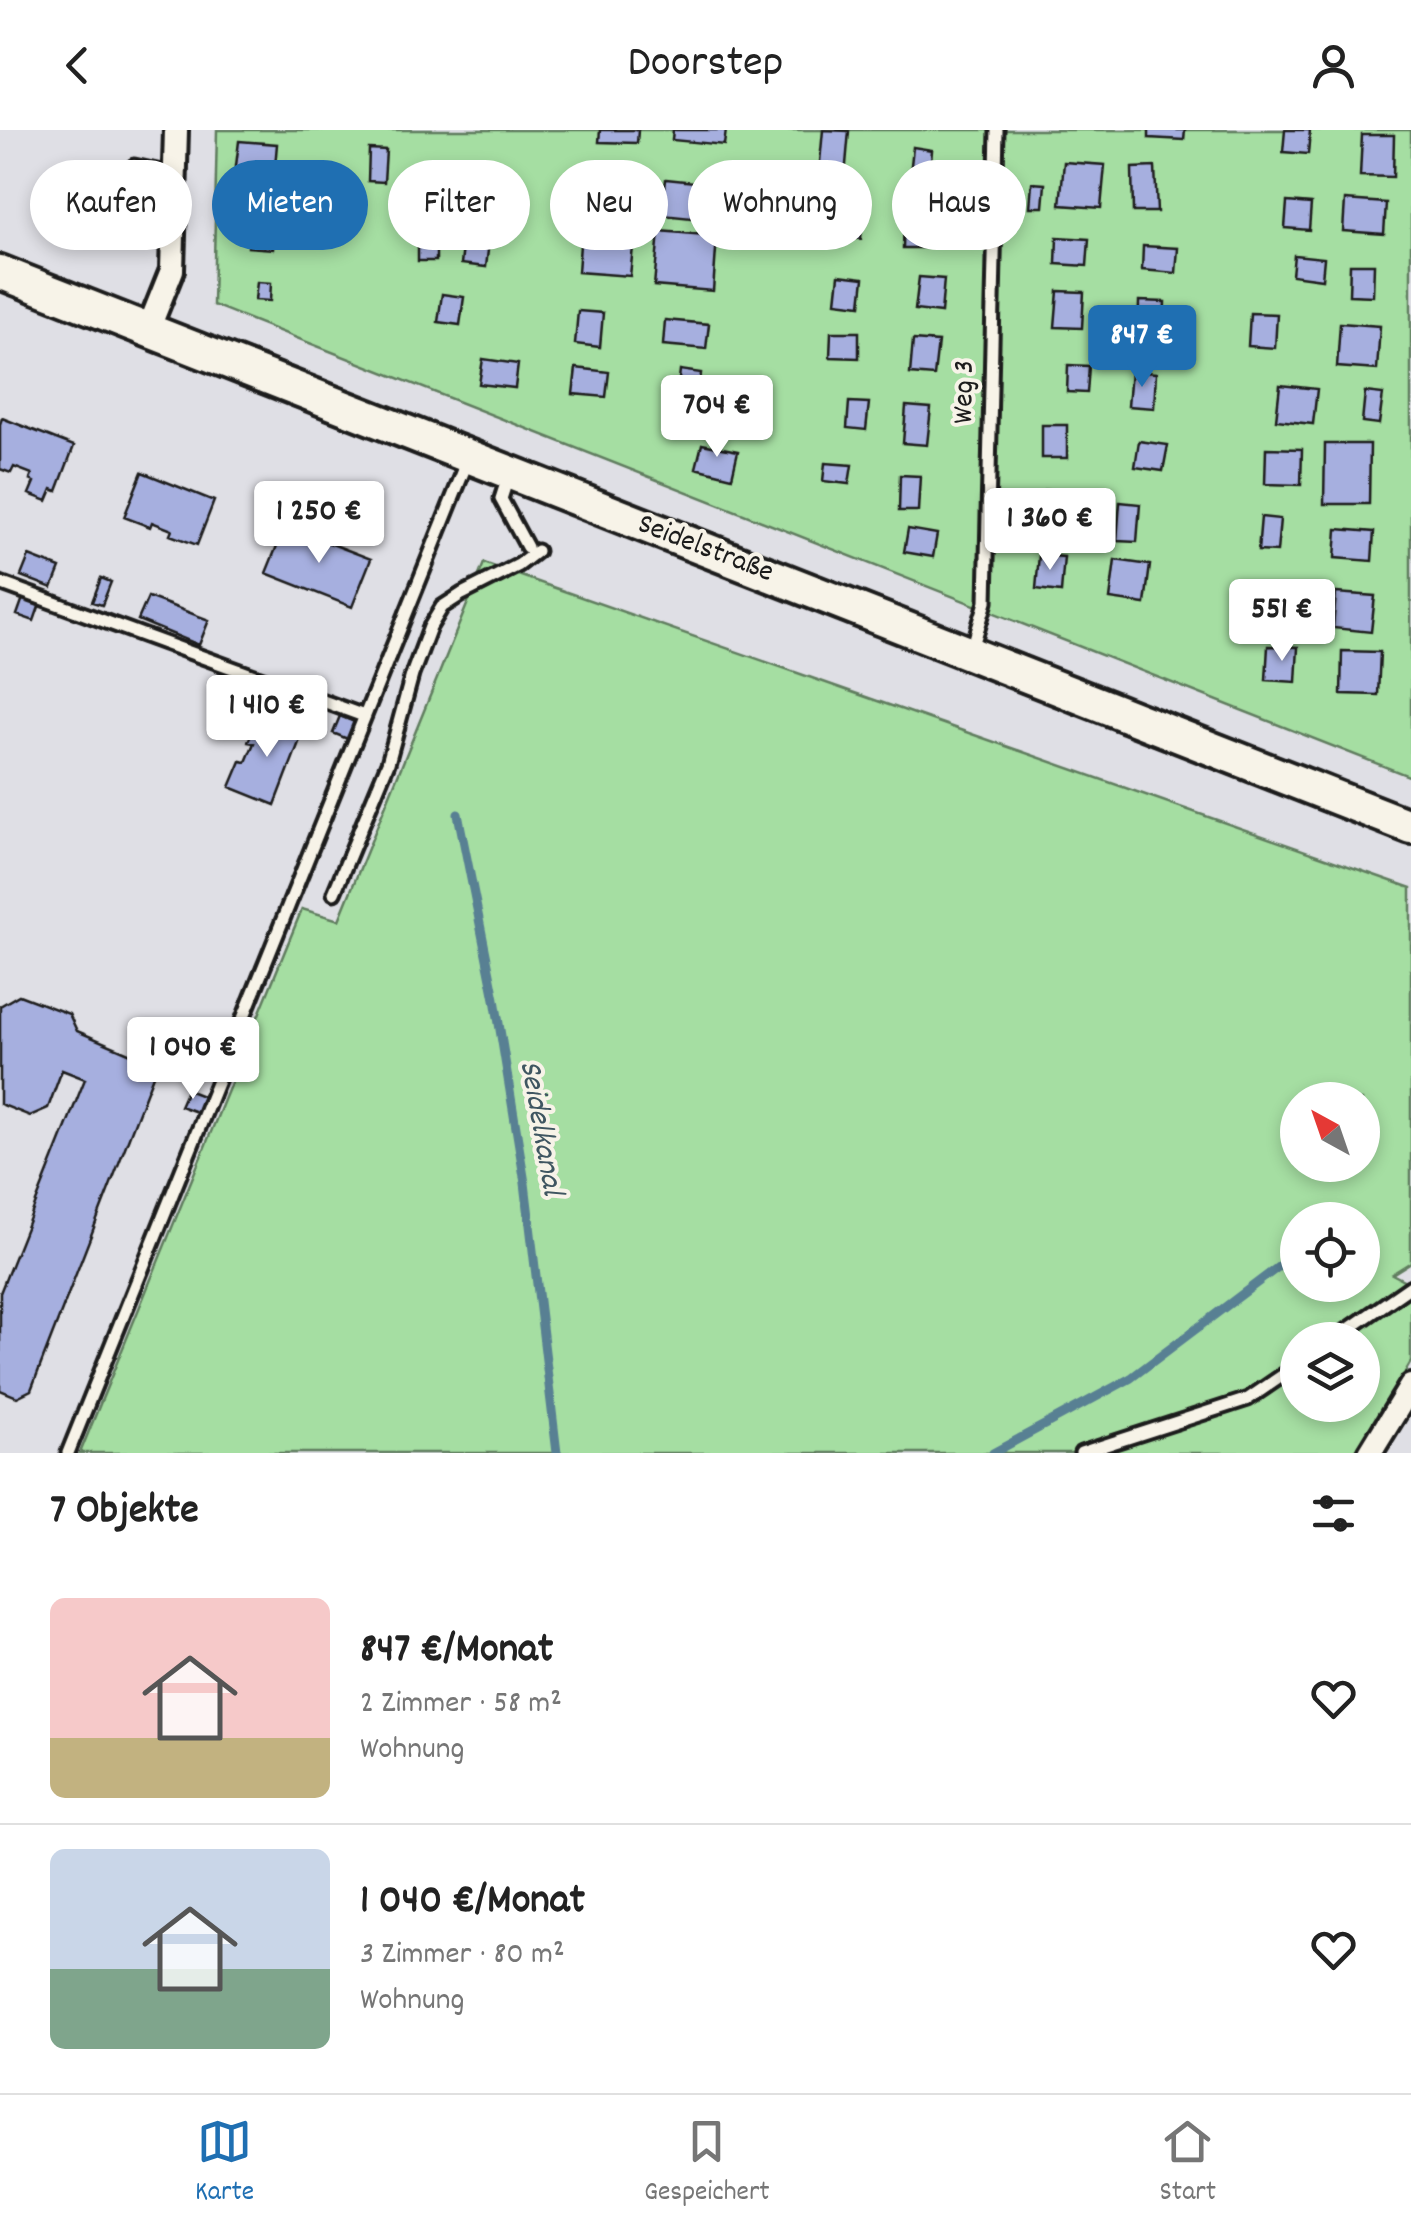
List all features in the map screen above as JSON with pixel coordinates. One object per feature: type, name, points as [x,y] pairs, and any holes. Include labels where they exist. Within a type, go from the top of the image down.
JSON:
[{"type":"main road","name":"Seidelstraße","points":[[0,272],[1411,827]]},
{"type":"street","points":[[175,160],[176,130]]},
{"type":"street","points":[[148,330],[172,270],[173,250]]},
{"type":"street","points":[[1370,1453],[1411,1386]]},
{"type":"lane","name":"Weg 3","points":[[971,653],[986,602],[997,130]]},
{"type":"lane","points":[[68,1453],[469,456]]},
{"type":"lane","points":[[334,893],[388,763],[412,675],[442,607],[519,566],[532,549],[501,499],[509,473]]},
{"type":"lane","points":[[0,583],[364,716]]},
{"type":"lane","points":[[1359,1322],[1411,1286]]},
{"type":"lane","points":[[1082,1453],[1248,1399],[1280,1377]]},
{"type":"green space","points":[[217,130],[1411,130],[1411,777],[213,305],[214,250],[368,250],[368,160],[216,160]]},
{"type":"green space","points":[[484,563],[1411,888],[1411,1262],[1392,1274],[1411,1284],[1411,1362],[1380,1415],[1380,1322],[1280,1322],[1280,1422],[1376,1422],[1358,1453],[80,1453],[302,909],[339,920]]},
{"type":"building","points":[[600,130],[638,130],[637,143],[599,142]]},
{"type":"building","points":[[673,130],[726,130],[724,145],[672,140]]},
{"type":"building","points":[[823,130],[849,131],[846,160],[820,160]]},
{"type":"building","points":[[1149,130],[1185,130],[1184,140],[1149,138]]},
{"type":"building","points":[[1285,130],[1310,130],[1308,154],[1283,152]]},
{"type":"building","points":[[1362,135],[1394,135],[1393,177],[1360,176]]},
{"type":"building","points":[[239,141],[277,144],[276,160],[237,160]]},
{"type":"building","points":[[913,147],[932,150],[931,160],[912,160]]},
{"type":"building","points":[[369,149],[386,150],[384,182],[368,181]]},
{"type":"building","points":[[1064,162],[1105,165],[1101,208],[1060,205]]},
{"type":"building","points":[[1155,167],[1157,212],[1133,212],[1132,168]]},
{"type":"building","points":[[668,179],[688,181],[688,218],[668,216]]},
{"type":"building","points":[[1032,183],[1045,184],[1043,207],[1030,207]]},
{"type":"building","points":[[1345,200],[1386,203],[1384,234],[1343,231]]},
{"type":"building","points":[[1287,202],[1311,204],[1309,230],[1285,228]]},
{"type":"building","points":[[668,232],[688,234],[688,250],[716,250],[713,291],[654,286],[657,250],[668,250]]},
{"type":"building","points":[[1057,237],[1089,239],[1087,266],[1056,264]]},
{"type":"building","points":[[1143,246],[1178,248],[1176,273],[1142,270]]},
{"type":"building","points":[[418,250],[436,250],[436,261],[418,261]]},
{"type":"building","points":[[463,250],[488,250],[486,267],[461,264]]},
{"type":"building","points":[[580,250],[633,250],[630,276],[578,272]]},
{"type":"building","points":[[1294,255],[1324,258],[1322,279],[1292,275]]},
{"type":"building","points":[[1350,264],[1374,264],[1373,296],[1349,295]]},
{"type":"building","points":[[839,275],[864,278],[861,305],[836,302]]},
{"type":"building","points":[[919,277],[944,279],[941,313],[915,310]]},
{"type":"building","points":[[257,282],[271,283],[270,301],[255,300]]},
{"type":"building","points":[[1058,291],[1084,292],[1082,328],[1055,327]]},
{"type":"building","points":[[442,294],[464,297],[460,325],[438,322]]},
{"type":"building","points":[[1139,301],[1165,302],[1163,344],[1138,343]]},
{"type":"building","points":[[578,311],[603,313],[600,347],[575,344]]},
{"type":"building","points":[[1250,313],[1277,314],[1275,348],[1248,346]]},
{"type":"building","points":[[665,320],[709,324],[706,349],[663,345]]},
{"type":"building","points":[[1340,323],[1380,326],[1377,370],[1337,367]]},
{"type":"building","points":[[831,332],[859,332],[859,358],[830,357]]},
{"type":"building","points":[[913,340],[938,342],[934,376],[910,374]]},
{"type":"building","points":[[483,359],[518,364],[515,388],[479,384]]},
{"type":"building","points":[[1068,365],[1089,366],[1087,393],[1067,392]]},
{"type":"building","points":[[576,368],[609,372],[606,397],[573,394]]},
{"type":"building","points":[[680,370],[701,373],[698,399],[677,397]]},
{"type":"building","points":[[1131,371],[1156,373],[1154,408],[1128,406]]},
{"type":"building","points":[[1280,385],[1317,389],[1313,424],[1276,420]]},
{"type":"building","points":[[1365,392],[1383,394],[1379,424],[1362,422]]},
{"type":"building","points":[[849,402],[869,403],[866,430],[847,428]]},
{"type":"building","points":[[906,406],[931,408],[927,445],[903,443]]},
{"type":"building","points":[[2,418],[74,446],[57,491],[52,489],[47,501],[29,494],[34,482],[30,480],[32,474],[14,467],[11,473],[0,469]]},
{"type":"building","points":[[1042,425],[1067,425],[1067,458],[1042,458]]},
{"type":"building","points":[[1139,441],[1168,445],[1163,471],[1135,467]]},
{"type":"building","points":[[702,444],[738,451],[732,477],[696,468]]},
{"type":"building","points":[[1325,444],[1370,444],[1369,504],[1324,504]]},
{"type":"building","points":[[1266,448],[1302,449],[1301,485],[1265,484]]},
{"type":"building","points":[[825,463],[852,465],[849,484],[823,481]]},
{"type":"building","points":[[142,472],[214,501],[197,545],[170,535],[172,530],[152,522],[150,527],[124,517]]},
{"type":"building","points":[[900,475],[920,476],[918,511],[899,511]]},
{"type":"building","points":[[1046,490],[1070,492],[1067,526],[1043,524]]},
{"type":"building","points":[[1120,502],[1140,504],[1137,542],[1117,541]]},
{"type":"building","points":[[1261,517],[1280,519],[1277,552],[1258,551]]},
{"type":"building","points":[[285,526],[371,559],[352,607],[266,573]]},
{"type":"building","points":[[908,529],[937,534],[933,557],[904,552]]},
{"type":"building","points":[[1337,529],[1374,532],[1372,561],[1335,558]]},
{"type":"building","points":[[1039,555],[1064,557],[1061,592],[1036,589]]},
{"type":"building","points":[[29,556],[60,568],[52,588],[21,576]]},
{"type":"building","points":[[1115,560],[1150,565],[1145,604],[1110,599]]},
{"type":"building","points":[[101,578],[111,582],[102,605],[92,602]]},
{"type":"building","points":[[1260,593],[1284,593],[1284,609],[1260,609]]},
{"type":"building","points":[[1336,593],[1375,596],[1371,632],[1333,628]]},
{"type":"building","points":[[148,597],[209,620],[199,645],[138,620]]},
{"type":"building","points":[[23,598],[40,604],[34,621],[17,615]]},
{"type":"building","points":[[1268,646],[1298,647],[1296,682],[1266,680]]},
{"type":"building","points":[[1342,651],[1380,652],[1378,695],[1341,694]]},
{"type":"building","points":[[259,715],[303,732],[275,805],[230,787],[254,743],[248,742]]},
{"type":"building","points":[[340,716],[357,723],[350,740],[333,733]]},
{"type":"building","points":[[19,995],[69,1014],[77,1031],[157,1065],[31,1390],[17,1397],[0,1390],[0,1293],[85,1079],[62,1070],[48,1108],[30,1116],[0,1104],[0,1006]]},
{"type":"building","points":[[187,1090],[205,1097],[199,1113],[180,1106]]},
{"type":"waterway","name":"Seidelkanal","points":[[458,814],[495,999],[525,1183],[557,1453]]},
{"type":"waterway","points":[[993,1453],[1131,1378],[1280,1266]]}]
